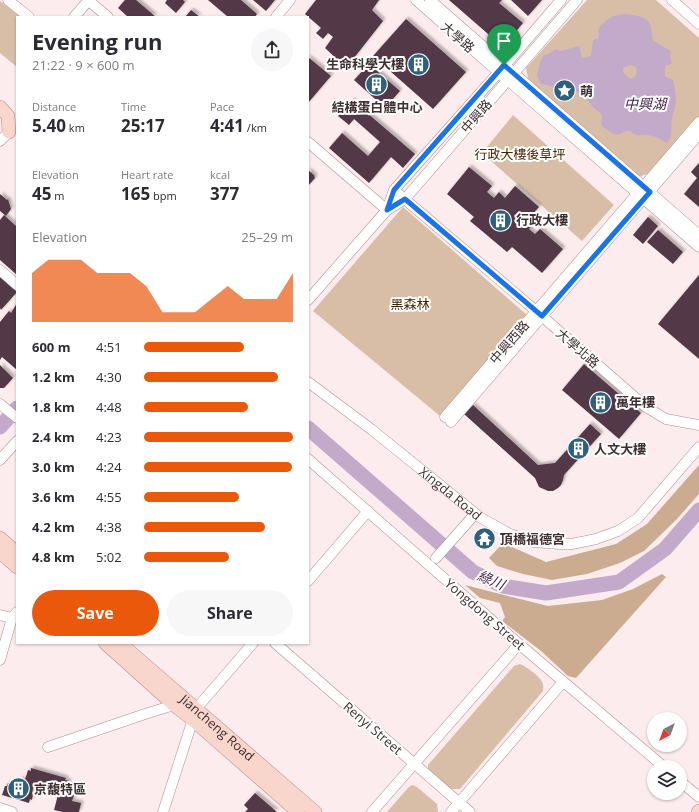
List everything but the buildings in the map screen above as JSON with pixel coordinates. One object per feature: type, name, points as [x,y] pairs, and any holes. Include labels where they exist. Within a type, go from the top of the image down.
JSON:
[{"type":"street","points":[[8,0],[28,16]]},
{"type":"street","points":[[75,16],[89,0],[107,16]]},
{"type":"street","points":[[277,16],[290,0]]},
{"type":"street","name":"大學路","points":[[416,0],[502,68]]},
{"type":"street","name":"大學路","points":[[430,0],[502,68],[643,192],[699,247]]},
{"type":"street","name":"中興路","points":[[387,210],[394,190],[561,0]]},
{"type":"street","name":"中興路","points":[[309,299],[387,210],[405,199],[577,0]]},
{"type":"street","points":[[672,0],[699,24]]},
{"type":"street","points":[[0,107],[8,116],[7,130],[0,142]]},
{"type":"street","name":"中興西路","points":[[448,420],[643,192],[699,122]]},
{"type":"street","name":"中興西路","points":[[643,192],[699,134]]},
{"type":"street","points":[[309,143],[387,210]]},
{"type":"street","name":"大學北路","points":[[394,190],[539,313],[646,407],[666,419],[699,425]]},
{"type":"street","name":"大學路","points":[[643,192],[699,235]]},
{"type":"street","points":[[0,270],[16,284]]},
{"type":"street","name":"Xingda Road","points":[[309,383],[371,429],[475,514],[510,534],[534,542],[547,544],[572,544],[596,539],[618,531],[638,518],[699,447]]},
{"type":"street","points":[[3,406],[16,417]]},
{"type":"street","points":[[0,460],[16,442]]},
{"type":"street","name":"Yongdong Street","points":[[309,460],[519,644],[656,760]]},
{"type":"street","points":[[309,580],[368,511]]},
{"type":"street","points":[[436,558],[475,514]]},
{"type":"street","points":[[0,538],[16,552]]},
{"type":"street","points":[[0,552],[16,566]]},
{"type":"street","points":[[0,615],[15,615],[0,660]]},
{"type":"street","name":"Jiancheng Road","points":[[106,644],[174,705],[194,714],[315,812]]},
{"type":"street","name":"Jiancheng Road","points":[[121,644],[298,812]]},
{"type":"street","points":[[163,812],[194,714],[252,644]]},
{"type":"street","name":"Renyi Street","points":[[276,644],[470,812]]},
{"type":"street","points":[[372,812],[519,644]]},
{"type":"street","points":[[451,812],[563,682]]},
{"type":"street","points":[[48,747],[174,705]]},
{"type":"street","points":[[687,787],[699,797]]},
{"type":"street","points":[[0,808],[12,812]]},
{"type":"green space","points":[[587,0],[656,0],[699,38],[699,116],[650,173],[635,178],[530,87],[526,68]]},
{"type":"green space","points":[[0,1],[21,16],[16,16],[16,66],[0,53]]},
{"type":"green space","name":"行政大樓後草坪","points":[[513,115],[614,205],[582,241],[482,153]]},
{"type":"green space","name":"黑森林","points":[[403,207],[527,315],[440,416],[313,311]]},
{"type":"green space","points":[[520,664],[540,679],[543,684],[543,691],[460,789],[450,789],[428,770],[428,765],[514,666]]},
{"type":"green space","points":[[412,785],[417,787],[437,804],[438,812],[387,812]]},
{"type":"shaded area","points":[[699,465],[699,494],[677,519],[644,551],[620,563],[587,574],[552,580],[523,574],[497,566],[489,558],[503,543],[546,562],[616,544],[647,524]]},
{"type":"shaded area","points":[[662,574],[666,577],[576,678],[568,676],[541,651],[502,621],[505,617],[500,603],[480,598],[465,585],[548,606],[602,600],[633,589]]},
{"type":"water","name":"中興湖","points":[[621,14],[635,15],[646,19],[652,31],[653,41],[671,51],[670,57],[672,64],[665,66],[665,76],[673,80],[676,99],[671,122],[671,134],[667,143],[654,136],[636,135],[630,131],[620,134],[611,132],[602,126],[602,114],[573,87],[564,83],[553,87],[540,83],[537,75],[540,62],[544,55],[556,49],[561,51],[579,46],[582,58],[591,56],[593,40],[599,38],[598,29],[604,22],[613,16]],"holes":[[[630,65],[636,67],[637,71],[635,77],[631,79],[626,76],[623,68]]]},
{"type":"waterway","name":"綠川","points":[[0,427],[16,409]]},
{"type":"waterway","name":"綠川","points":[[309,429],[473,572],[503,586],[546,593],[619,582],[665,549],[699,510]]},
{"type":"place","name":"生命科學大樓","points":[[419,64]]},
{"type":"place","name":"結構蛋白體中心","points":[[377,85]]},
{"type":"place","name":"萌","points":[[565,91]]},
{"type":"place","name":"行政大樓","points":[[500,220]]},
{"type":"place","name":"萬年樓","points":[[601,402]]},
{"type":"place","name":"人文大樓","points":[[578,449]]},
{"type":"place","name":"頂橋福德宮","points":[[485,539]]},
{"type":"place","name":"京馥特區","points":[[18,789]]},
{"type":"route","points":[[504,65],[650,192],[542,316],[405,199],[387,210],[394,190],[504,65]]}]
